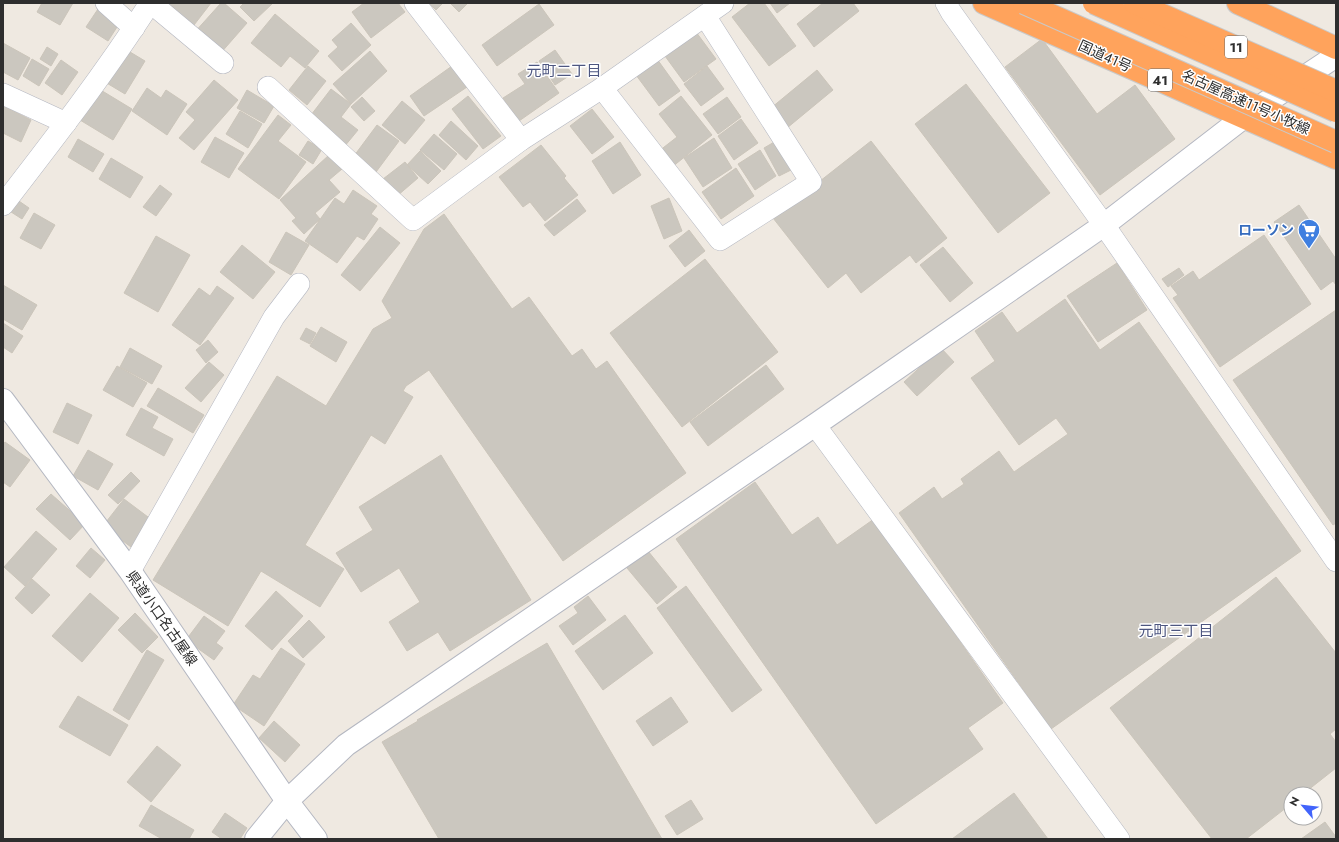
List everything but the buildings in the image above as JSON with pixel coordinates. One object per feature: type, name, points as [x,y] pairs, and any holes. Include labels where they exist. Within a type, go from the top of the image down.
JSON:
[{"type":"highway","name":"国道41号","points":[[984,3],[1336,158]]},
{"type":"highway","name":"名古屋高速11号小牧線","points":[[1024,3],[1336,142]]},
{"type":"highway","points":[[1094,3],[1336,111]]},
{"type":"highway","name":"11","points":[[1135,3],[1336,91]]},
{"type":"highway","points":[[1238,3],[1336,48]]},
{"type":"street","points":[[106,3],[134,28]]},
{"type":"street","points":[[3,205],[66,124],[151,3],[223,63]]},
{"type":"street","points":[[415,3],[521,140]]},
{"type":"street","points":[[268,87],[413,220],[521,140],[602,88],[723,3]]},
{"type":"street","points":[[946,3],[1104,225],[1336,561]]},
{"type":"street","points":[[602,88],[720,240],[811,182],[705,16]]},
{"type":"street","points":[[256,839],[287,801],[346,744],[1104,225],[1244,117],[1336,56]]},
{"type":"street","points":[[3,94],[66,124]]},
{"type":"street","points":[[130,571],[274,317],[299,284]]},
{"type":"street","name":"県道小口名古屋線","points":[[3,400],[130,571],[287,801],[316,839]]},
{"type":"street","points":[[815,424],[1119,839]]},
{"type":"place","name":"ローソン","points":[[1309,250]]},
{"type":"district","name":"元町二丁目","points":[[564,71]]},
{"type":"district","name":"元町三丁目","points":[[1176,631]]}]
